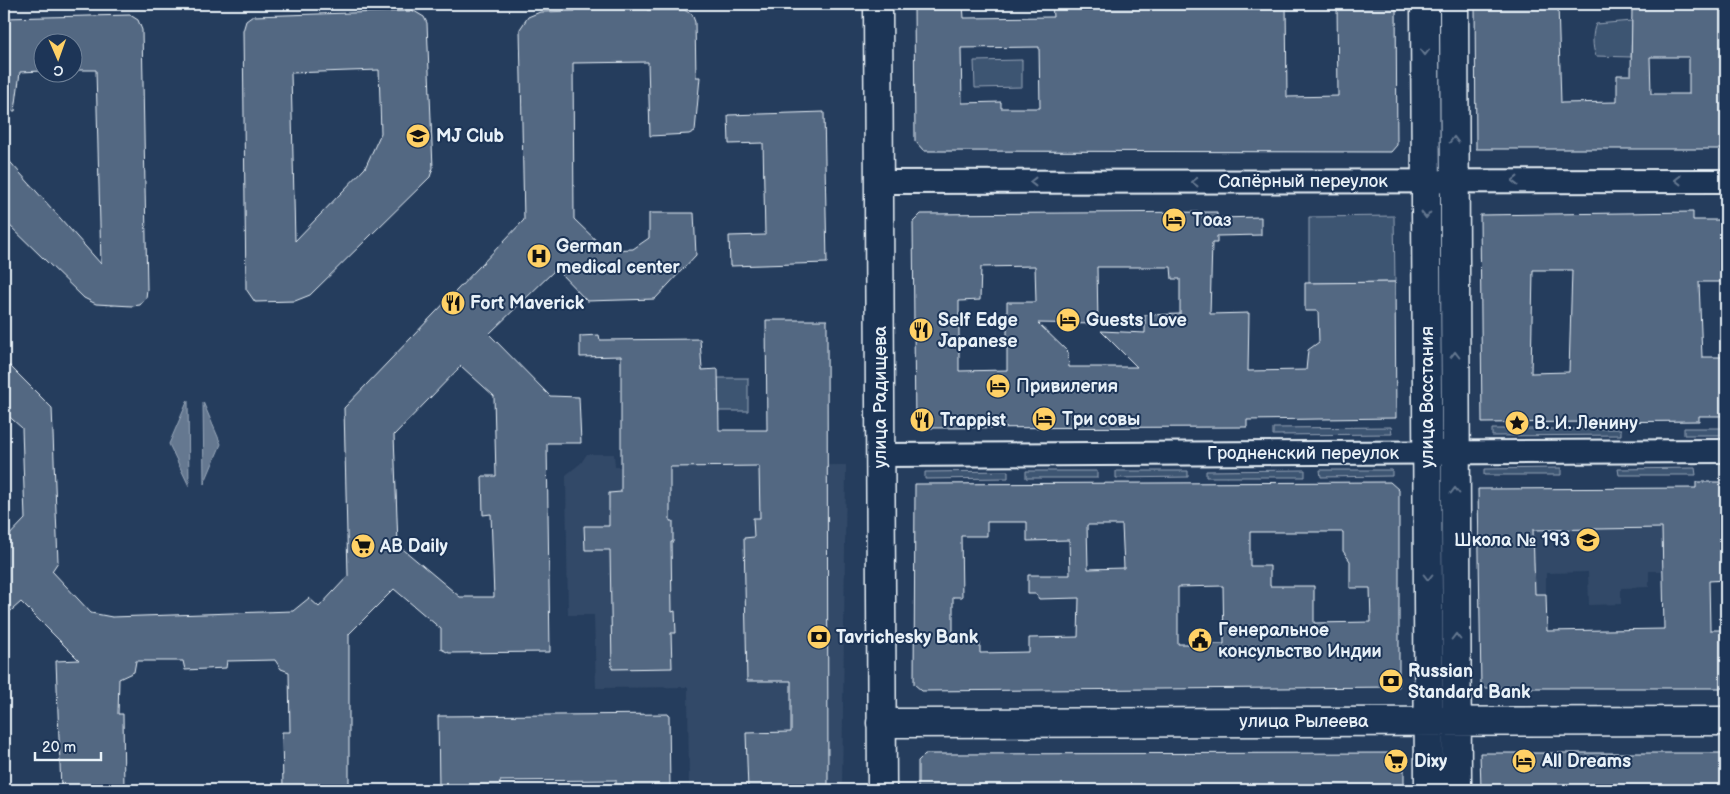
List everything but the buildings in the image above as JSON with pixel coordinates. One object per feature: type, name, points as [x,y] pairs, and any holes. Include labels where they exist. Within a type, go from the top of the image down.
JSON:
[{"type":"street","name":"улица Радищева","points":[[878,4],[882,790]]},
{"type":"street","name":"улица Восстания","points":[[1425,4],[1429,790]]},
{"type":"street","name":"улица Восстания","points":[[1454,4],[1457,790]]},
{"type":"street","name":"Сапёрный переулок","points":[[879,182],[1726,181]]},
{"type":"street","name":"Гродненский переулок","points":[[880,455],[1726,451]]},
{"type":"street","name":"улица Рылеева","points":[[881,722],[1726,721]]},
{"type":"shaded area","points":[[1632,21],[1631,57],[1596,56],[1593,40],[1596,24]]},
{"type":"shaded area","points":[[1022,60],[1022,87],[975,88],[974,61]]},
{"type":"shaded area","points":[[1394,216],[1395,282],[1309,283],[1309,217]]},
{"type":"shaded area","points":[[718,378],[748,378],[748,411],[719,411]]},
{"type":"shaded area","points":[[188,400],[189,486],[169,444]]},
{"type":"shaded area","points":[[203,402],[221,444],[204,484]]},
{"type":"shaded area","points":[[1391,427],[1392,434],[1273,435],[1273,428]]},
{"type":"shaded area","points":[[1684,428],[1726,428],[1726,435],[1684,435]]},
{"type":"shaded area","points":[[1492,429],[1621,429],[1621,435],[1492,436]]},
{"type":"shaded area","points":[[587,454],[614,454],[615,467],[846,465],[842,790],[689,790],[688,687],[596,688],[594,615],[568,615],[566,475],[581,463]]},
{"type":"shaded area","points":[[1561,468],[1561,475],[1484,475],[1484,469]]},
{"type":"shaded area","points":[[1695,468],[1696,475],[1619,475],[1618,469]]},
{"type":"shaded area","points":[[1305,470],[1305,477],[1206,477],[1206,471]]},
{"type":"shaded area","points":[[1320,470],[1392,470],[1392,476],[1321,477]]},
{"type":"shaded area","points":[[1008,471],[1008,478],[925,479],[925,472]]},
{"type":"shaded area","points":[[1026,471],[1097,471],[1097,478],[1026,478]]},
{"type":"shaded area","points":[[1116,471],[1188,471],[1188,477],[1116,478]]},
{"type":"shaded area","name":"Школа № 193","points":[[1696,488],[1678,553],[1662,554],[1662,571],[1649,571],[1649,587],[1621,588],[1621,604],[1589,605],[1588,572],[1546,573],[1546,594],[1535,594],[1478,489]]},
{"type":"place","name":"MJ Club","points":[[418,136]]},
{"type":"place","name":"Тоаз","points":[[1174,220]]},
{"type":"place","name":"German medical center","points":[[539,256]]},
{"type":"place","name":"Fort Maverick","points":[[453,303]]},
{"type":"place","name":"Guests Love","points":[[1068,320]]},
{"type":"place","name":"Self Edge Japanese","points":[[921,330]]},
{"type":"place","name":"Привилегия","points":[[998,386]]},
{"type":"place","name":"Три совы","points":[[1044,419]]},
{"type":"place","name":"Trappist","points":[[922,420]]},
{"type":"place","name":"В. И. Ленину","points":[[1517,423]]},
{"type":"place","name":"Школа № 193","points":[[1588,540]]},
{"type":"place","name":"АВ Daily","points":[[363,546]]},
{"type":"place","name":"Tavrichesky Bank","points":[[819,637]]},
{"type":"place","name":"Генеральное консульство Индии","points":[[1200,640]]},
{"type":"place","name":"Russian Standard Bank","points":[[1391,681]]},
{"type":"place","name":"Dixy","points":[[1396,761]]},
{"type":"place","name":"All Dreams","points":[[1524,761]]}]
